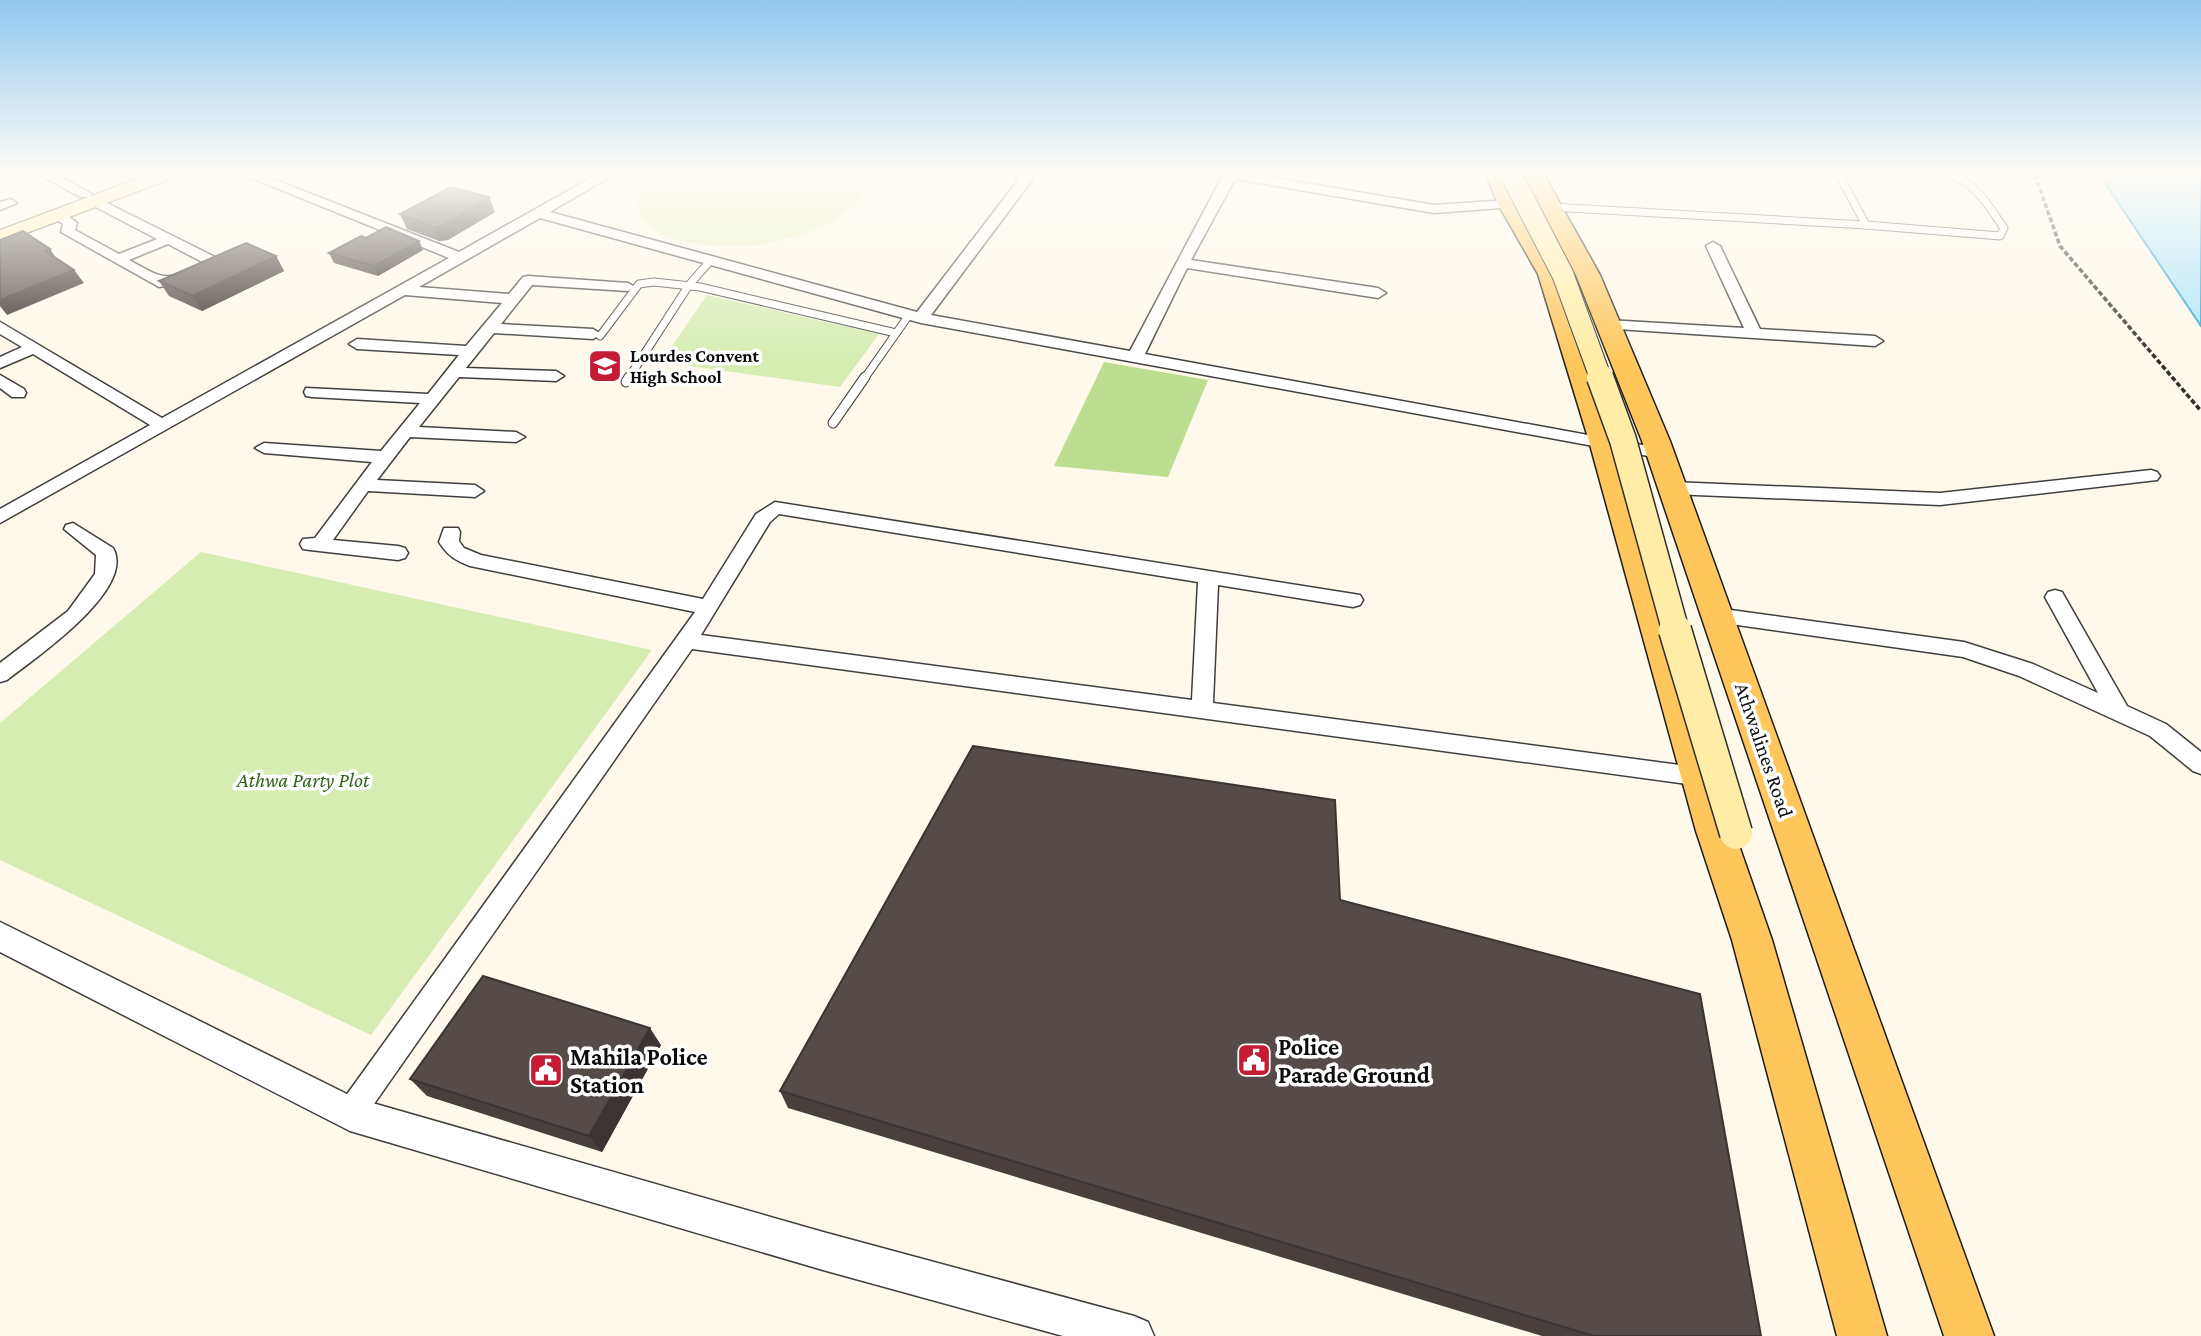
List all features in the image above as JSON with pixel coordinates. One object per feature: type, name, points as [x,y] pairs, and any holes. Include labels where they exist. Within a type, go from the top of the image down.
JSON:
[{"type":"main road","points":[[1532,237],[1550,275],[1603,441],[1702,777],[1715,831],[1752,940],[1862,1336]]},
{"type":"main road","points":[[1539,237],[1563,275],[1623,440],[1670,613],[1735,833],[1753,910],[1752,940]]},
{"type":"main road","name":"Athwalines Road","points":[[1568,237],[1588,275],[1672,488],[1969,1336]]},
{"type":"street","points":[[78,237],[164,284],[212,265],[210,260],[166,237]]},
{"type":"street","points":[[410,237],[460,257]]},
{"type":"street","points":[[0,517],[494,237]]},
{"type":"street","points":[[625,237],[915,316],[1659,453]]},
{"type":"street","points":[[915,316],[978,237]]},
{"type":"street","points":[[1135,357],[1197,237]]},
{"type":"street","points":[[118,260],[169,239]]},
{"type":"street","points":[[1713,246],[1754,334]]},
{"type":"street","points":[[1182,263],[1378,293]]},
{"type":"street","points":[[398,553],[313,544],[456,372],[528,280],[628,287]]},
{"type":"street","points":[[401,290],[512,299]]},
{"type":"street","points":[[1608,325],[1875,341]]},
{"type":"street","points":[[0,327],[163,426]]},
{"type":"street","points":[[489,328],[596,335]]},
{"type":"street","points":[[357,344],[470,351]]},
{"type":"street","points":[[0,363],[34,348]]},
{"type":"street","points":[[456,372],[556,376]]},
{"type":"street","points":[[0,380],[18,393]]},
{"type":"street","points":[[312,392],[432,399]]},
{"type":"street","points":[[406,432],[516,437]]},
{"type":"street","points":[[264,449],[386,457]]},
{"type":"street","points":[[1672,488],[1940,499],[2151,476]]},
{"type":"street","points":[[363,485],[475,491]]},
{"type":"street","points":[[350,1114],[687,641],[763,518],[771,510],[780,507],[1353,600]]},
{"type":"street","points":[[0,674],[75,616],[104,575],[106,553],[73,529]]},
{"type":"street","points":[[451,532],[449,542],[452,548],[477,561],[708,607]]},
{"type":"street","points":[[1202,710],[1208,578]]},
{"type":"street","points":[[2055,597],[2119,712]]},
{"type":"street","points":[[1716,614],[1964,650],[2026,670],[2158,730],[2201,765]]},
{"type":"street","points":[[687,641],[1702,777]]},
{"type":"street","points":[[0,936],[350,1114],[823,1251],[1134,1336]]},
{"type":"lane","points":[[626,382],[689,285],[710,261]]},
{"type":"lane","points":[[596,335],[639,284],[654,282],[689,285],[896,333]]},
{"type":"lane","points":[[833,423],[896,333],[915,316]]},
{"type":"path","points":[[2056,237],[2060,246],[2201,411]]},
{"type":"green space","points":[[793,237],[756,245],[726,246],[690,243],[673,238]]},
{"type":"green space","points":[[707,295],[879,334],[840,387],[661,362]]},
{"type":"green space","points":[[1104,362],[1208,380],[1168,477],[1054,466]]},
{"type":"green space","name":"Athwa Party Plot","points":[[201,552],[652,650],[371,1035],[0,860],[0,723]]},
{"type":"water","points":[[2141,237],[2201,237],[2201,326]]},
{"type":"building","points":[[33,237],[50,249],[45,251],[74,270],[0,300],[0,240]]},
{"type":"building","points":[[358,237],[410,237],[419,241],[374,266],[329,253]]},
{"type":"building","points":[[246,243],[276,256],[193,296],[159,281]]},
{"type":"building","name":"Police Parade Ground","points":[[973,746],[1335,800],[1340,900],[1700,994],[1761,1336],[1594,1336],[780,1091]]},
{"type":"building","name":"Mahila Police Station","points":[[483,976],[650,1028],[589,1136],[410,1079]]},
{"type":"place","name":"Lourdes Convent High School","points":[[605,366]]},
{"type":"place","name":"Police Parade Ground","points":[[1254,1060]]},
{"type":"place","name":"Mahila Police Station","points":[[546,1070]]}]
